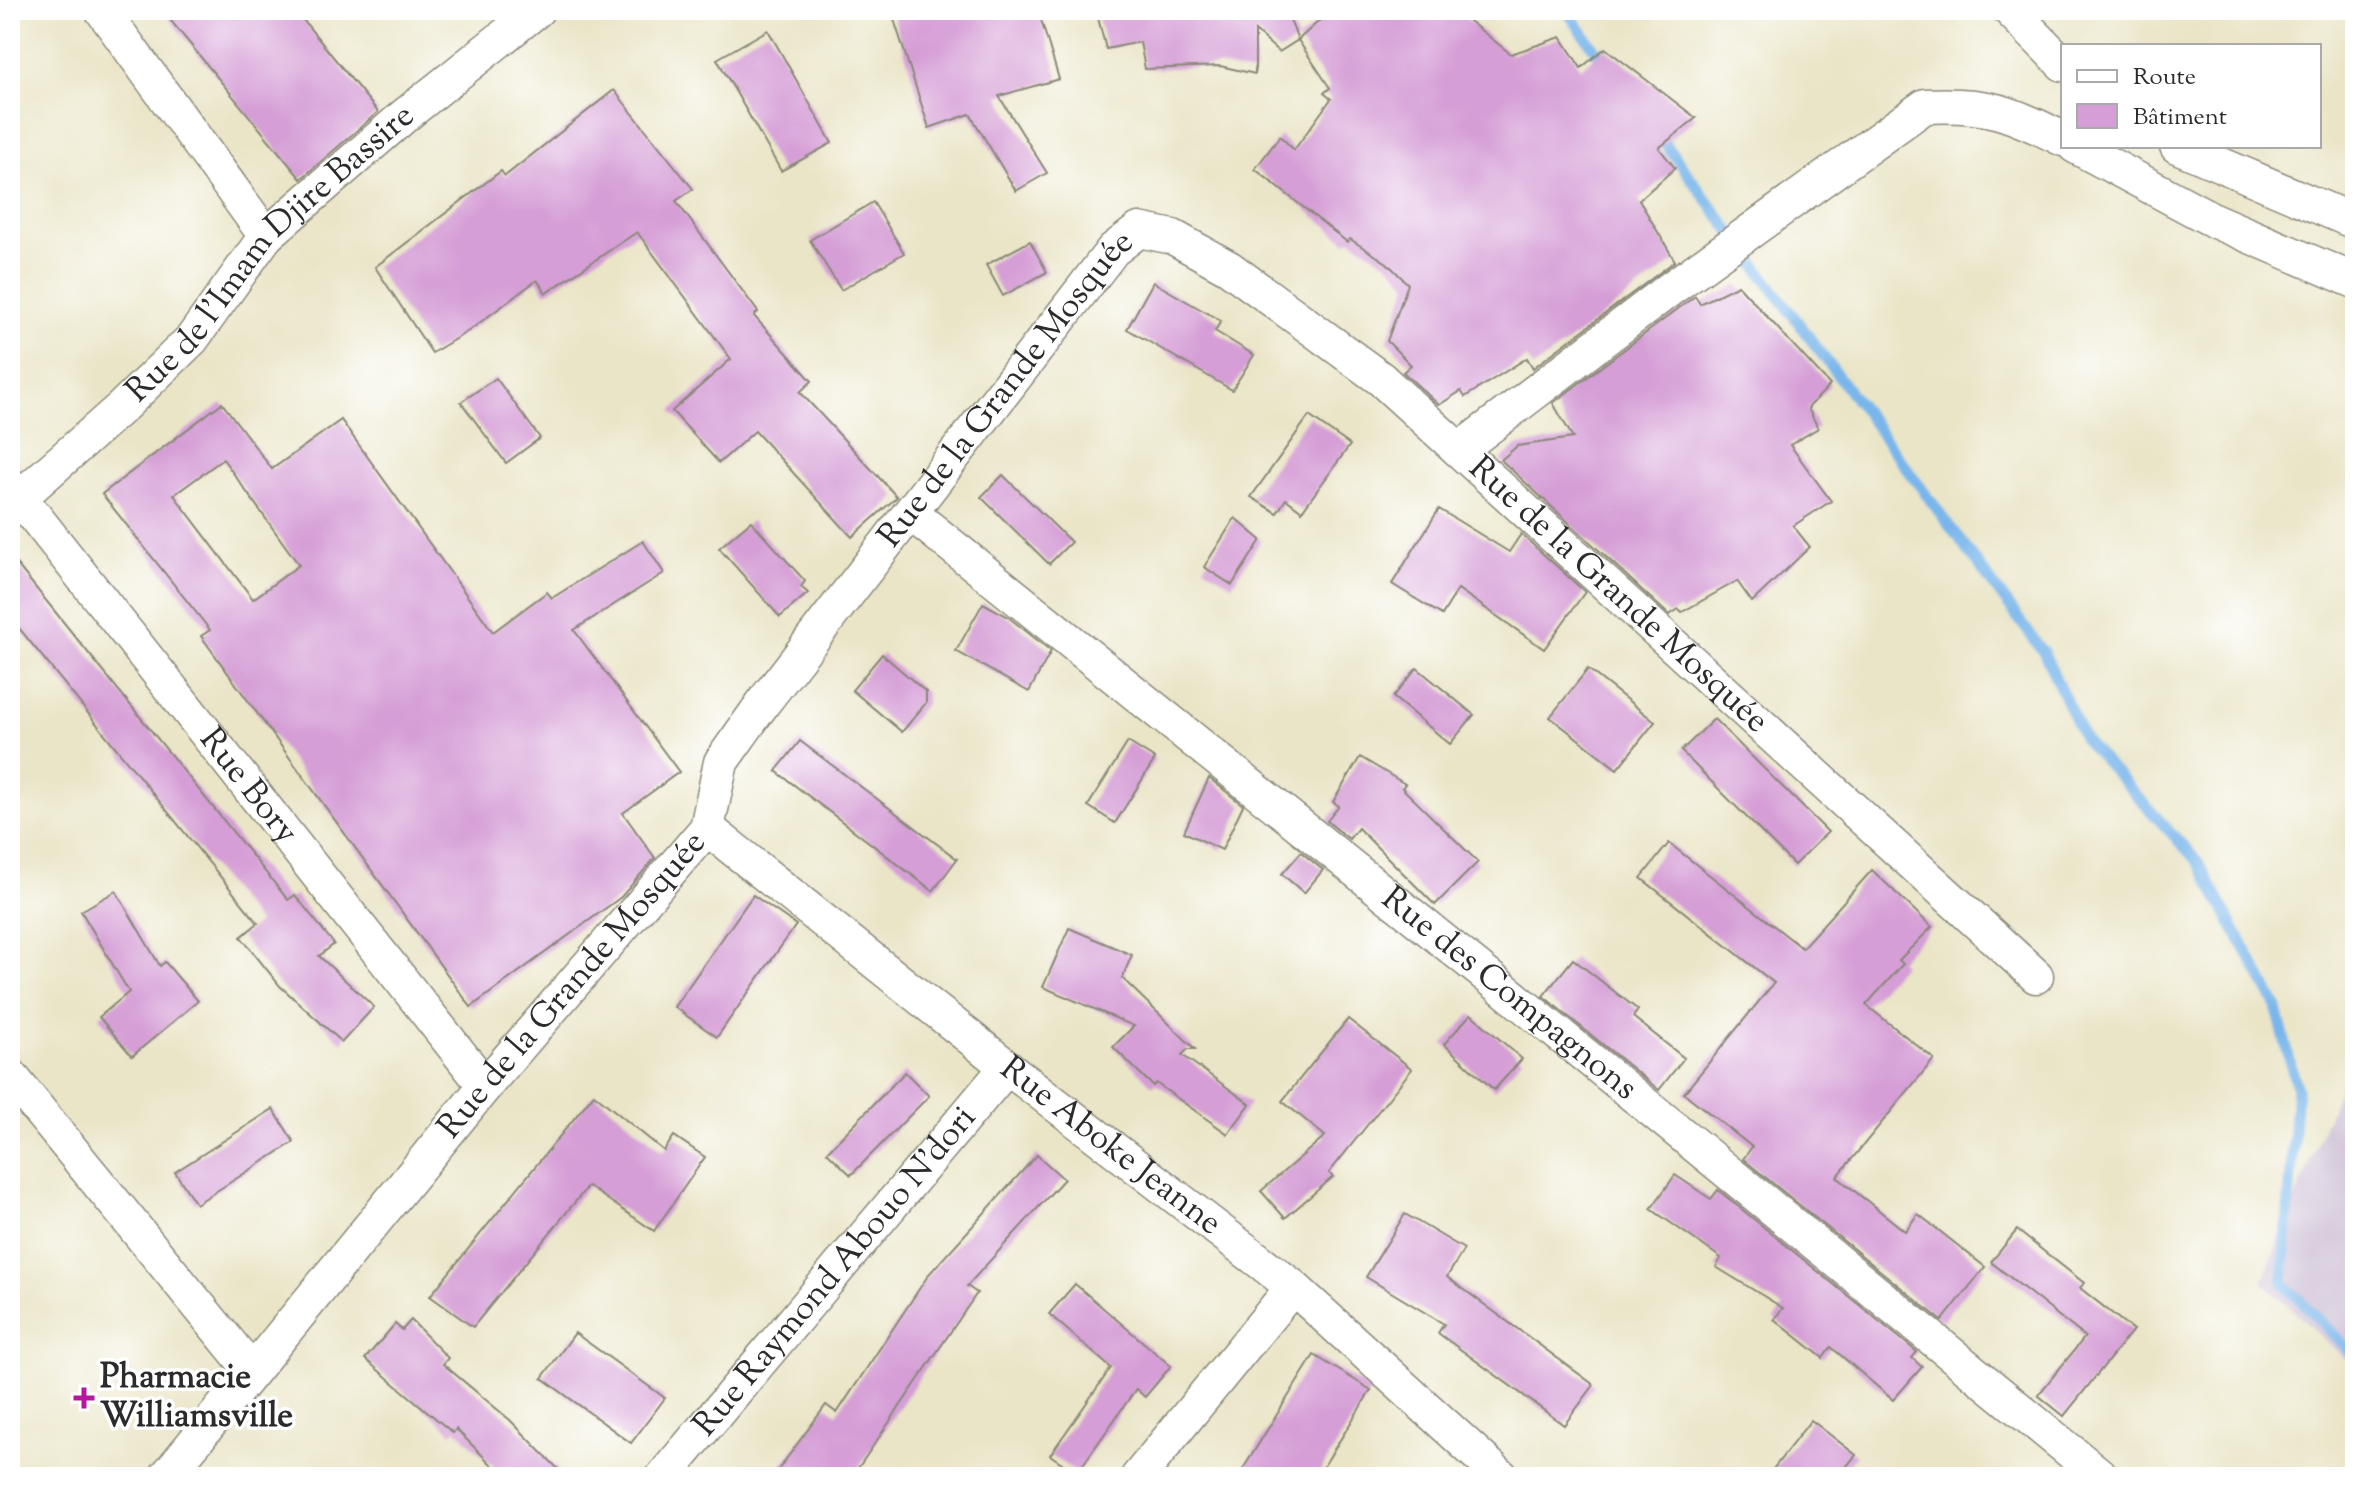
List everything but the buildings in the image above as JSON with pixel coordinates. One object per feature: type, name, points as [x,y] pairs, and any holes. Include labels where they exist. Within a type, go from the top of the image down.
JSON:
[{"type":"street","points":[[102,10],[266,236]]},
{"type":"street","name":"Rue de l'Imam Djire Bassire","points":[[13,497],[192,339],[266,236],[403,117],[537,10]]},
{"type":"street","points":[[2010,10],[2061,62]]},
{"type":"street","points":[[1459,450],[1670,289],[1925,106],[1971,104],[2010,113],[2061,138]]},
{"type":"street","points":[[2079,148],[2215,221],[2355,281]]},
{"type":"street","points":[[2182,148],[2355,222]]},
{"type":"street","name":"Rue de la Grande Mosquée","points":[[166,1477],[485,1086],[707,828],[721,762],[763,703],[1113,250],[1139,230],[1173,237],[1229,268],[1381,379],[2036,976]]},
{"type":"street","name":"Rue Bory","points":[[13,497],[485,1086]]},
{"type":"street","name":"Rue des Compagnons","points":[[912,514],[1489,977],[2084,1472]]},
{"type":"street","name":"Rue Aboke Jeanne","points":[[707,828],[1007,1067],[1293,1287],[1502,1477]]},
{"type":"street","name":"Rue Raymond Abouo N'dori","points":[[663,1477],[1007,1067]]},
{"type":"street","points":[[10,1075],[252,1371]]},
{"type":"street","points":[[1138,1477],[1293,1287]]},
{"type":"shaded area","points":[[2355,1049],[2355,1368],[2262,1282]]},
{"type":"waterway","points":[[1566,10],[1607,66]]},
{"type":"waterway","points":[[1658,134],[2044,653],[2084,739],[2198,862],[2276,1005],[2297,1089],[2283,1283],[2355,1356]]},
{"type":"place","name":"Pharmacie Williamsville","points":[[84,1398]]}]
